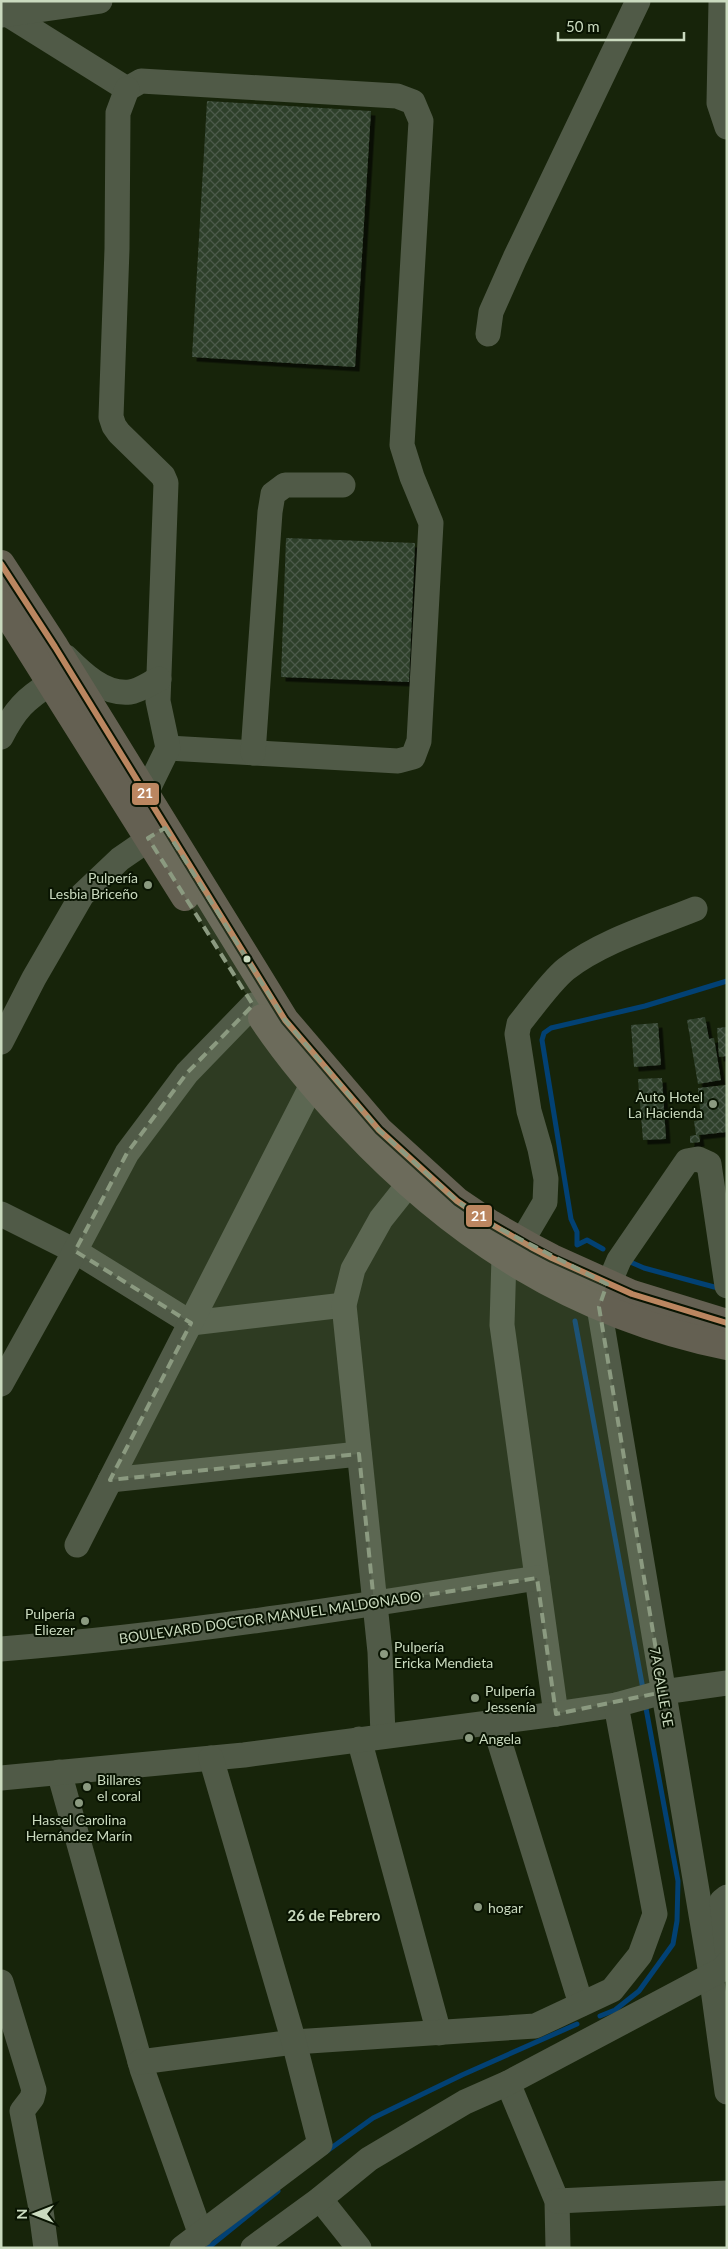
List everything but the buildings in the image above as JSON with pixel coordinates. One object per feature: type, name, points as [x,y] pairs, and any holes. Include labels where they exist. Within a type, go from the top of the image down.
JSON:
[{"type":"highway","points":[[1,564],[55,647],[145,795],[157,833],[253,1004],[278,1041],[312,1085],[408,1185],[444,1215],[513,1249]]},
{"type":"highway","points":[[1,604],[51,683],[157,833],[285,1020],[357,1107],[385,1136],[457,1201],[491,1224],[513,1249],[548,1283],[603,1295],[700,1340],[726,1322]]},
{"type":"street","points":[[4,15],[100,1]]},
{"type":"street","points":[[488,334],[491,312],[515,258],[638,1]]},
{"type":"street","points":[[720,1],[719,103],[727,126]]},
{"type":"street","points":[[4,15],[127,89]]},
{"type":"street","points":[[145,795],[168,748],[158,700],[166,483],[164,476],[119,433],[114,426],[112,417],[118,113],[127,89],[141,81],[396,96],[413,102],[421,121],[402,446],[412,477],[431,523],[419,741],[413,757],[398,761],[168,748]]},
{"type":"street","points":[[253,753],[270,512],[273,494],[285,485],[343,485]]},
{"type":"street","points":[[55,647],[100,685],[117,691],[130,692],[159,679]]},
{"type":"street","points":[[1,737],[28,697],[51,683]]},
{"type":"street","points":[[1,1042],[34,978],[82,895],[120,859],[157,833]]},
{"type":"street","points":[[556,1714],[502,1325],[513,1249],[545,1202],[546,1179],[529,1111],[517,1034],[519,1024],[565,969],[608,943],[695,908]]},
{"type":"street","points":[[1,1384],[127,1153],[188,1073],[253,1004]]},
{"type":"street","points":[[77,1545],[312,1085]]},
{"type":"street","points":[[603,1295],[630,1241],[687,1161],[698,1159],[709,1164],[727,1286]]},
{"type":"street","points":[[408,1185],[381,1219],[353,1269],[344,1305],[380,1652],[370,1737],[439,2033]]},
{"type":"street","points":[[1,1214],[75,1251],[191,1323],[344,1305]]},
{"type":"street","name":"7A CALLE SE","points":[[603,1295],[660,1693],[719,1969],[727,2092]]},
{"type":"street","points":[[110,1480],[359,1454]]},
{"type":"street","name":"BOULEVARD DOCTOR MANUEL MALDONADO","points":[[1,1649],[77,1643],[374,1604],[537,1578]]},
{"type":"street","points":[[1,1778],[211,1758],[556,1714],[624,1703],[660,1693],[727,1683]]},
{"type":"street","points":[[140,2062],[294,2042],[534,2026],[612,1990],[640,1955],[655,1914],[624,1703]]},
{"type":"street","points":[[493,1721],[581,2004]]},
{"type":"street","points":[[59,1772],[192,2241],[320,2144],[294,2042],[211,1758]]},
{"type":"street","points":[[727,1897],[722,1901],[722,1910],[727,1950]]},
{"type":"street","points":[[253,2248],[320,2199],[369,2159],[465,2102],[508,2083],[719,1969]]},
{"type":"street","points":[[1,1982],[34,2090],[32,2098],[22,2111],[40,2203],[46,2248]]},
{"type":"street","points":[[508,2083],[557,2201],[558,2248]]},
{"type":"street","points":[[557,2201],[727,2193]]},
{"type":"street","points":[[320,2199],[358,2248]]},
{"type":"highlighted area","points":[[165,828],[285,1020],[379,1130],[457,1201],[491,1224],[607,1284],[599,1307],[663,1692],[556,1714],[537,1578],[374,1603],[359,1454],[110,1480],[191,1323],[75,1251],[127,1153],[187,1073],[253,1005],[148,838]]},
{"type":"waterway","points":[[603,1249],[587,1240],[577,1245],[577,1232],[571,1219],[542,1040],[544,1033],[551,1028],[645,1006],[727,981]]},
{"type":"waterway","points":[[628,1261],[644,1268],[718,1288]]},
{"type":"waterway","points":[[575,1321],[643,1689]]},
{"type":"waterway","points":[[600,2016],[615,2010],[639,1991],[673,1944],[677,1921],[678,1881],[645,1703]]},
{"type":"waterway","points":[[327,2151],[373,2118],[462,2075],[577,2024]]},
{"type":"waterway","points":[[208,2248],[278,2191]]},
{"type":"transit line","name":"21","points":[[1,564],[55,647],[285,1020],[379,1130],[457,1201],[491,1224],[531,1247],[632,1294],[727,1323]]},
{"type":"place","name":"Pulpería Lesbia Briceño","points":[[148,885]]},
{"type":"place","name":"Auto Hotel La Hacienda","points":[[713,1104]]},
{"type":"place","name":"Pulpería Eliezer","points":[[85,1621]]},
{"type":"place","name":"Pulpería Ericka Mendieta","points":[[384,1654]]},
{"type":"place","name":"Pulpería Jessenía","points":[[475,1698]]},
{"type":"place","name":"Angela","points":[[469,1738]]},
{"type":"place","name":"Billares el coral","points":[[87,1787]]},
{"type":"place","name":"Hassel Carolina Hernández Marín","points":[[79,1803]]},
{"type":"place","name":"hogar","points":[[478,1907]]},
{"type":"district","name":"26 de Febrero","points":[[334,1915]]}]
